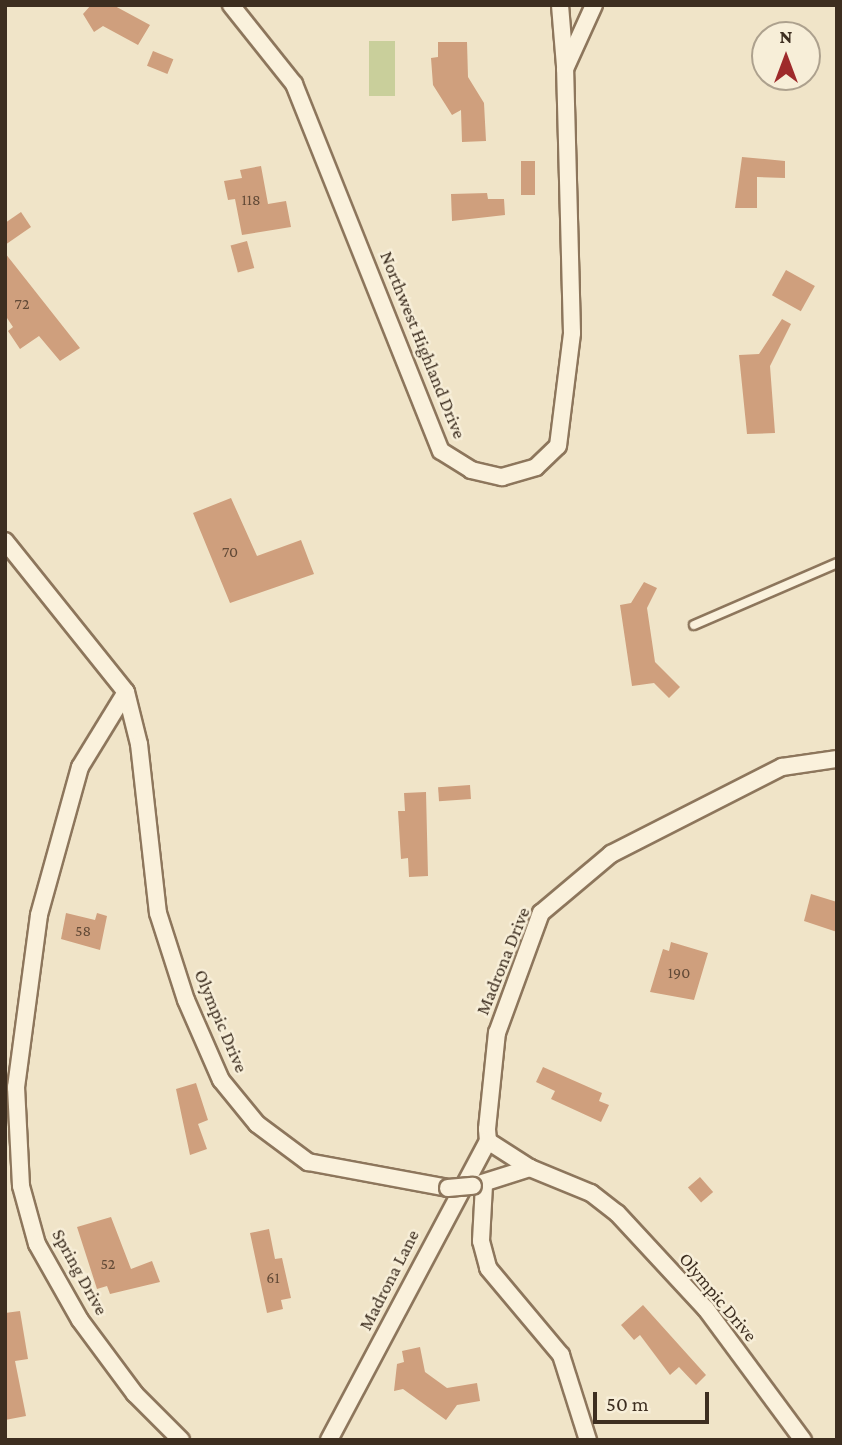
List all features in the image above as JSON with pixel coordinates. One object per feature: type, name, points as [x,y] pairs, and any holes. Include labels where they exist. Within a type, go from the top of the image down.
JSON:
[{"type":"street","name":"Northwest Highland Drive","points":[[231,5],[294,85],[441,451],[471,470],[502,477],[536,467],[558,446],[572,333],[565,69],[594,5]]},
{"type":"street","points":[[560,5],[565,69]]},
{"type":"street","name":"Olympic Drive","points":[[5,541],[126,692],[139,744],[158,913],[186,1000],[221,1080],[257,1124],[308,1162],[448,1188],[479,1185],[530,1168],[591,1193],[617,1213],[706,1309],[803,1440]]},
{"type":"street","name":"Spring Drive","points":[[126,692],[80,766],[40,915],[16,1087],[21,1186],[37,1244],[80,1320],[135,1394],[181,1440]]},
{"type":"street","name":"Madrona Drive","points":[[488,1141],[498,1033],[541,913],[611,854],[782,766],[837,760]]},
{"type":"street","points":[[488,1141],[530,1168]]},
{"type":"street","name":"Madrona Lane","points":[[329,1440],[488,1141]]},
{"type":"street","points":[[479,1185],[480,1222],[488,1268],[561,1355],[588,1440]]},
{"type":"lane","points":[[694,625],[837,563]]},
{"type":"green space","points":[[369,41],[395,41],[395,96],[369,96]]},
{"type":"building","points":[[91,5],[113,5],[150,25],[138,45],[103,26],[94,32],[83,14]]},
{"type":"building","points":[[438,42],[467,42],[468,77],[484,103],[486,141],[462,142],[461,110],[452,115],[433,85],[431,58],[438,57]]},
{"type":"building","points":[[153,51],[173,59],[167,74],[147,66]]},
{"type":"building","points":[[742,157],[785,161],[785,178],[757,177],[757,208],[735,208]]},
{"type":"building","points":[[521,161],[535,161],[535,195],[521,195]]},
{"type":"building","points":[[261,166],[268,204],[286,201],[291,227],[242,235],[235,199],[228,200],[224,181],[242,178],[240,170]]},
{"type":"building","points":[[487,193],[488,199],[504,199],[505,215],[452,221],[451,194]]},
{"type":"building","points":[[21,212],[31,227],[5,245],[5,223]]},
{"type":"building","points":[[247,241],[254,268],[238,272],[231,245]]},
{"type":"building","points":[[5,253],[80,348],[60,361],[39,336],[20,349],[8,331],[13,327],[5,315]]},
{"type":"building","points":[[786,270],[815,286],[801,311],[772,295]]},
{"type":"building","points":[[782,319],[791,324],[770,366],[775,433],[747,434],[739,355],[759,354]]},
{"type":"building","points":[[231,498],[257,556],[301,540],[314,574],[230,603],[193,513]]},
{"type":"building","points":[[644,582],[657,588],[647,608],[655,662],[680,687],[669,698],[654,683],[632,686],[620,605],[631,603]]},
{"type":"building","points":[[470,785],[471,799],[439,801],[438,787]]},
{"type":"building","points":[[426,792],[428,876],[409,877],[408,858],[401,859],[398,811],[405,811],[404,793]]},
{"type":"building","points":[[811,894],[837,902],[837,932],[804,921]]},
{"type":"building","points":[[66,913],[95,920],[97,913],[107,916],[100,950],[61,939]]},
{"type":"building","points":[[671,942],[708,953],[694,1000],[650,992],[663,949],[669,951]]},
{"type":"building","points":[[543,1067],[602,1093],[599,1101],[609,1105],[601,1122],[551,1099],[555,1091],[536,1082]]},
{"type":"building","points":[[196,1083],[208,1120],[198,1124],[207,1149],[190,1155],[176,1089]]},
{"type":"building","points":[[700,1177],[713,1192],[701,1203],[688,1187]]},
{"type":"building","points":[[111,1217],[131,1269],[152,1261],[160,1282],[110,1294],[107,1286],[97,1289],[77,1227]]},
{"type":"building","points":[[269,1229],[275,1259],[282,1258],[291,1298],[281,1300],[283,1309],[267,1313],[250,1233]]},
{"type":"building","points":[[643,1305],[706,1375],[696,1385],[679,1367],[670,1375],[640,1335],[634,1340],[621,1325]]},
{"type":"building","points":[[20,1311],[28,1359],[15,1361],[26,1416],[5,1420],[5,1313]]},
{"type":"building","points":[[420,1347],[425,1372],[447,1388],[477,1383],[480,1401],[457,1405],[446,1420],[403,1389],[394,1391],[397,1364],[404,1362],[402,1351]]}]
